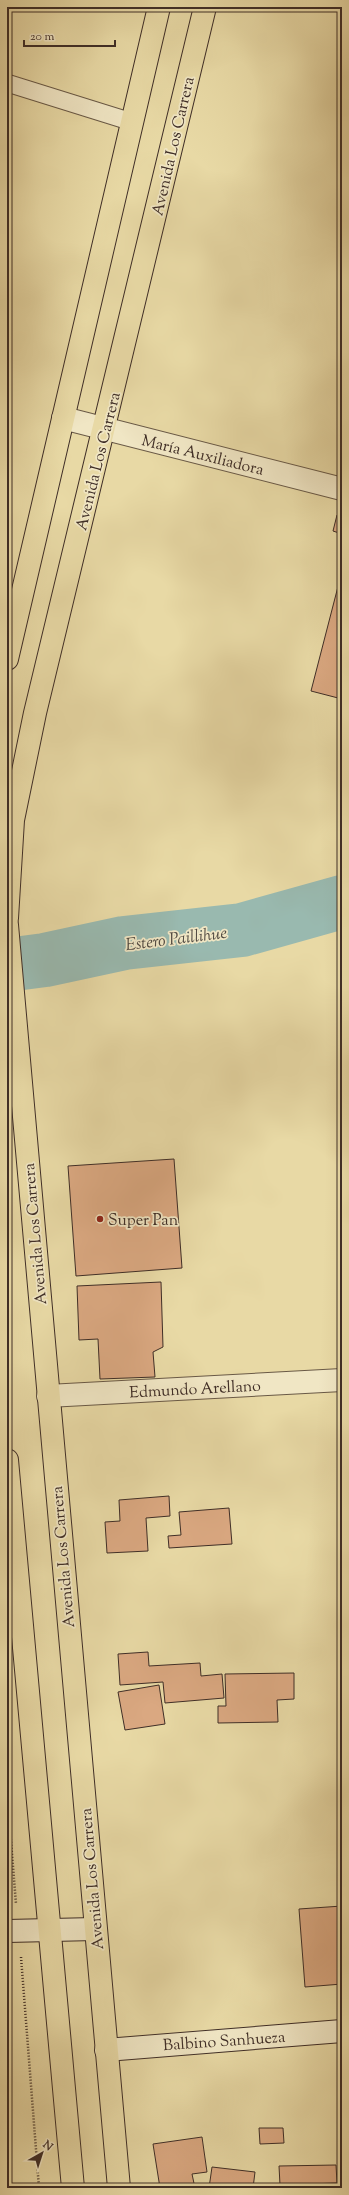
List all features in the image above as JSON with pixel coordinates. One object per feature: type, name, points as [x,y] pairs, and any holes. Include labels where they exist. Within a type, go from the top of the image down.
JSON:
[{"type":"main road","points":[[7,659],[159,7]]},
{"type":"main road","name":"Avenida Los Carrera","points":[[7,918],[8,862],[13,820],[36,713],[205,7]]},
{"type":"main road","name":"Avenida Los Carrera","points":[[7,925],[119,2188]]},
{"type":"main road","points":[[7,1460],[73,2188]]},
{"type":"street","name":"María Auxiliadora","points":[[63,418],[342,489]]},
{"type":"street","name":"Edmundo Arellano","points":[[48,1396],[342,1380]]},
{"type":"street","points":[[13,1931],[95,1929]]},
{"type":"street","name":"Balbino Sanhueza","points":[[106,2050],[342,2031]]},
{"type":"lane","points":[[7,83],[132,122]]},
{"type":"path","points":[[7,1791],[13,1931],[39,2188]]},
{"type":"building","points":[[337,515],[342,517],[342,534],[333,531]]},
{"type":"building","points":[[342,571],[342,699],[311,691]]},
{"type":"building","points":[[174,1159],[182,1268],[76,1276],[68,1166]]},
{"type":"building","points":[[161,1282],[163,1347],[153,1352],[155,1377],[100,1379],[98,1339],[79,1340],[77,1286]]},
{"type":"building","points":[[169,1496],[170,1516],[146,1518],[148,1551],[107,1553],[105,1522],[120,1521],[119,1500]]},
{"type":"building","points":[[229,1508],[232,1544],[169,1548],[168,1536],[181,1535],[179,1512]]},
{"type":"building","points":[[148,1652],[149,1666],[200,1663],[201,1676],[222,1674],[224,1698],[165,1703],[163,1682],[120,1685],[118,1654]]},
{"type":"building","points":[[294,1673],[294,1699],[277,1700],[278,1722],[218,1723],[218,1706],[226,1706],[225,1674]]},
{"type":"building","points":[[159,1685],[165,1724],[125,1730],[118,1692]]},
{"type":"building","points":[[342,1906],[342,1984],[305,1987],[299,1909]]},
{"type":"building","points":[[259,2128],[283,2128],[284,2143],[260,2144]]},
{"type":"building","points":[[202,2137],[207,2172],[192,2174],[195,2188],[160,2188],[153,2144]]},
{"type":"building","points":[[336,2165],[337,2183],[280,2185],[279,2166]]},
{"type":"building","points":[[212,2167],[255,2172],[253,2188],[209,2188]]},
{"type":"waterway","name":"Estero Paillihue","points":[[7,965],[45,960],[124,943],[242,930],[342,902]]},
{"type":"place","name":"Super Pan","points":[[100,1219]]}]
